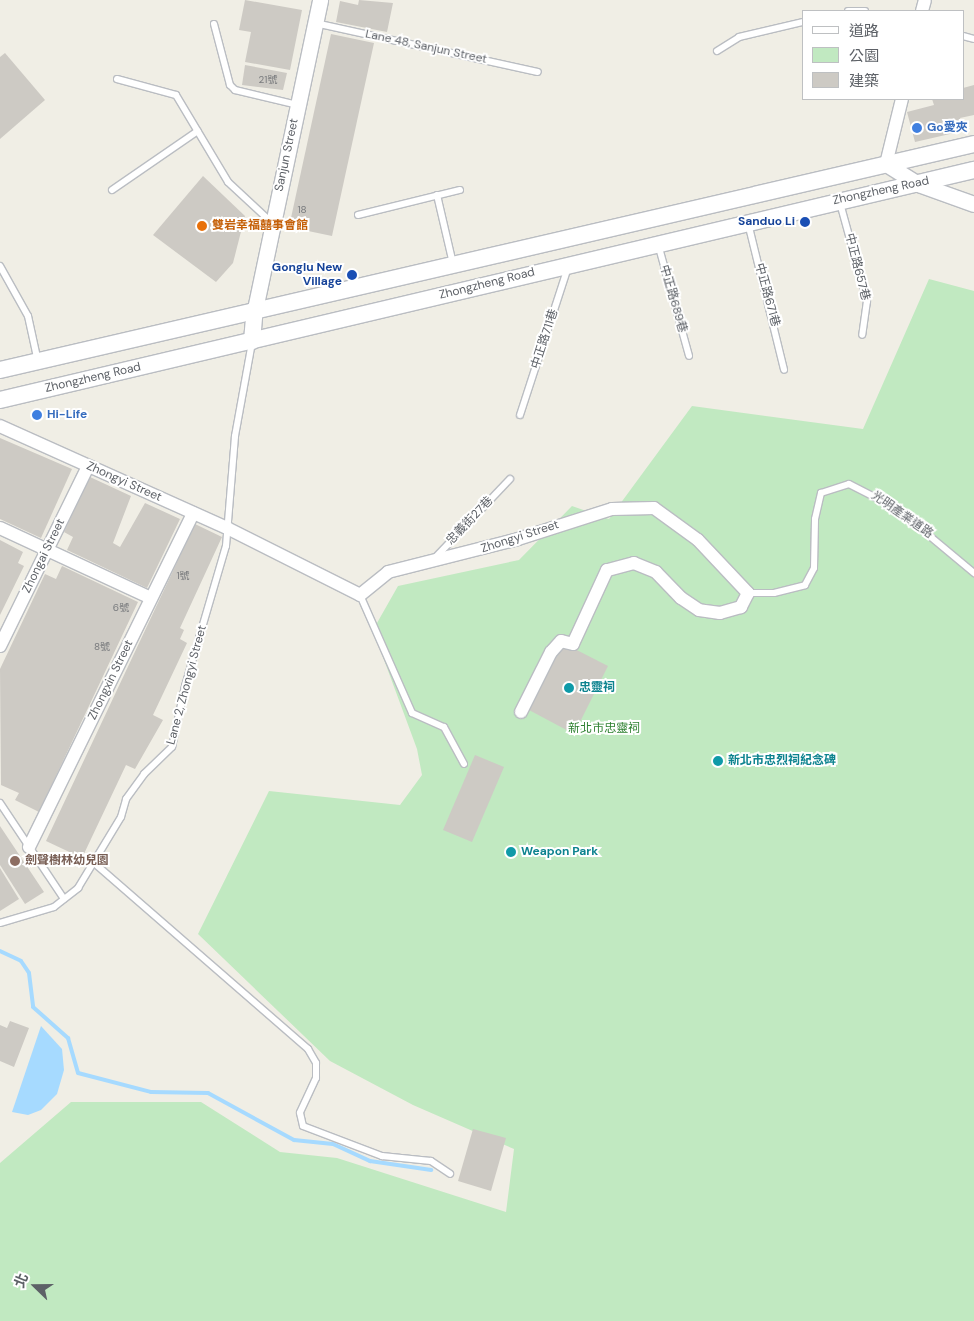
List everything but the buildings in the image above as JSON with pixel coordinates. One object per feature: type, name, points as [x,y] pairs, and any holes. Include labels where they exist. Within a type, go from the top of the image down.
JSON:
[{"type":"main road","name":"Zhongzheng Road","points":[[0,370],[38,363],[255,309],[454,268],[974,144]]},
{"type":"main road","name":"Zhongzheng Road","points":[[0,400],[252,341],[657,242],[974,170]]},
{"type":"main road","points":[[252,341],[255,309]]},
{"type":"street","name":"Sanjun Street","points":[[255,309],[320,0]]},
{"type":"street","points":[[902,100],[886,164],[918,184],[974,204]]},
{"type":"street","name":"Zhongyi Street","points":[[0,426],[227,528],[360,596],[388,572],[430,563],[612,509],[654,508],[698,540],[748,593]]},
{"type":"street","name":"Zhongai Street","points":[[0,646],[88,466]]},
{"type":"street","name":"Zhongxin Street","points":[[29,846],[193,513]]},
{"type":"street","points":[[0,528],[151,598]]},
{"type":"street","points":[[521,712],[551,652],[560,641],[573,644],[607,570],[634,563],[656,572],[681,598],[700,610],[720,613],[740,607],[748,593]]},
{"type":"lane","points":[[717,51],[739,37],[802,22]]},
{"type":"lane","name":"Lane 48, Sanjun Street","points":[[315,23],[538,72]]},
{"type":"lane","points":[[214,24],[230,85],[235,90],[298,105]]},
{"type":"lane","points":[[117,80],[176,95],[228,182],[273,224]]},
{"type":"lane","points":[[112,190],[198,131]]},
{"type":"lane","points":[[358,215],[460,190]]},
{"type":"lane","points":[[437,195],[454,268]]},
{"type":"lane","name":"中正路657巷","points":[[840,200],[868,301],[862,335]]},
{"type":"lane","name":"中正路671巷","points":[[748,221],[784,370]]},
{"type":"lane","name":"中正路689巷","points":[[657,242],[690,356]]},
{"type":"lane","name":"中正路711巷","points":[[520,415],[569,264]]},
{"type":"lane","points":[[0,266],[28,316],[38,363]]},
{"type":"lane","name":"Lane 2, Zhongyi Street","points":[[0,923],[54,907],[78,888],[121,817],[126,799],[144,774],[172,747],[189,669],[217,586],[227,528],[235,436],[252,341]]},
{"type":"lane","name":"忠義街27巷","points":[[430,563],[510,479]]},
{"type":"lane","name":"光明產業道路","points":[[748,593],[774,593],[805,584],[814,568],[815,519],[821,493],[849,484],[896,508],[974,573]]},
{"type":"lane","points":[[360,596],[412,714],[444,727],[464,764]]},
{"type":"lane","points":[[0,803],[64,899]]},
{"type":"lane","points":[[93,862],[308,1048],[316,1063],[316,1078],[300,1113],[303,1126],[382,1156],[431,1161],[450,1174]]},
{"type":"green space","name":"新北市忠靈祠","points":[[929,279],[974,291],[974,1321],[0,1321],[0,1163],[71,1102],[201,1102],[280,1152],[337,1158],[506,1212],[514,1149],[413,1105],[330,1061],[198,934],[269,791],[400,805],[422,775],[417,749],[373,630],[398,586],[519,560],[572,506],[609,519],[692,406],[863,429]]},
{"type":"water","points":[[41,1026],[62,1049],[64,1070],[57,1094],[41,1110],[28,1115],[12,1112]]},
{"type":"waterway","points":[[0,951],[21,961],[29,973],[33,1007],[68,1038],[78,1073],[151,1092],[208,1093],[294,1140],[333,1144],[370,1161],[431,1170]]},
{"type":"place","name":"Go愛夾","points":[[917,128]]},
{"type":"place","name":"Sanduo Li","points":[[805,222]]},
{"type":"place","name":"雙岩幸福囍事會館","points":[[202,226]]},
{"type":"place","name":"Gonglu New Village","points":[[352,275]]},
{"type":"place","name":"Hi-Life","points":[[37,415]]},
{"type":"place","name":"忠靈祠","points":[[569,688]]},
{"type":"place","name":"新北市忠烈祠紀念碑","points":[[718,761]]},
{"type":"place","name":"Weapon Park","points":[[511,852]]},
{"type":"place","name":"劍聲樹林幼兒園","points":[[15,861]]}]
